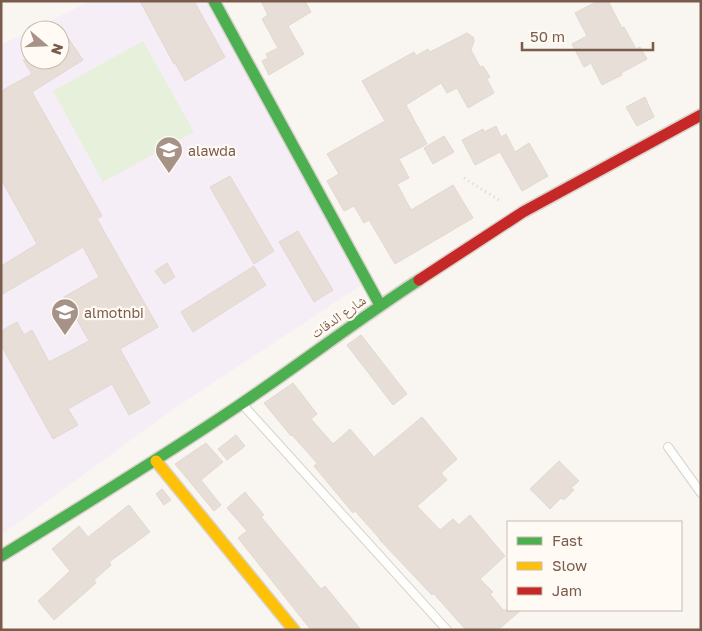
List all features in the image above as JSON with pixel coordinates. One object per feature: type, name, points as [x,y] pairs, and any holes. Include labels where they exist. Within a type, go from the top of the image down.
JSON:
[{"type":"street","points":[[214,1],[380,305]]},
{"type":"street","name":"شارع الدقات","points":[[1,556],[156,461],[242,404],[380,305],[523,212],[701,114]]},
{"type":"street","points":[[156,461],[294,630]]},
{"type":"lane","points":[[242,404],[447,630]]},
{"type":"lane","points":[[668,447],[701,493]]},
{"type":"path","points":[[464,178],[493,198],[523,212]]},
{"type":"shaded area","name":"alawda","points":[[90,1],[212,1],[363,284],[172,410],[1,535],[1,45],[20,36],[20,70],[70,70],[70,20],[52,20]]},
{"type":"green space","points":[[143,41],[194,132],[103,182],[53,91]]},
{"type":"building","points":[[140,1],[194,1],[225,57],[185,81]]},
{"type":"building","points":[[261,1],[305,1],[311,12],[288,26],[304,54],[269,75],[262,61],[268,58],[266,54],[278,48],[262,19],[268,15]]},
{"type":"building","points":[[598,1],[608,1],[622,28],[624,27],[636,49],[640,47],[647,59],[602,85],[591,63],[584,67],[572,44],[587,36],[575,13]]},
{"type":"building","points":[[467,33],[473,37],[474,41],[471,50],[480,67],[483,66],[490,77],[487,79],[494,93],[468,108],[457,88],[447,93],[441,83],[406,105],[427,144],[399,159],[409,178],[397,184],[411,210],[453,185],[473,218],[395,264],[369,220],[364,223],[354,206],[344,211],[327,181],[339,174],[327,154],[385,121],[362,81],[414,52],[416,56],[428,49],[430,52]]},
{"type":"building","points":[[70,41],[83,60],[70,68]]},
{"type":"building","points":[[29,70],[67,70],[32,92],[102,216],[97,219],[158,327],[120,349],[150,403],[129,415],[112,384],[68,409],[78,425],[53,439],[1,345],[1,331],[17,322],[24,335],[32,330],[49,362],[89,341],[64,297],[99,277],[83,247],[1,295],[1,266],[37,244],[1,179],[1,91],[32,74]]},
{"type":"building","points":[[645,97],[654,117],[637,126],[626,107]]},
{"type":"building","points":[[496,126],[501,137],[506,134],[515,152],[529,143],[548,176],[522,191],[500,152],[475,165],[462,140],[483,129],[484,132]]},
{"type":"building","points":[[444,136],[454,152],[433,164],[424,148]]},
{"type":"building","points":[[230,176],[274,251],[254,264],[210,187]]},
{"type":"building","points":[[298,231],[333,290],[314,302],[279,242]]},
{"type":"building","points":[[167,263],[175,277],[164,284],[155,271]]},
{"type":"building","points":[[254,266],[266,285],[193,332],[181,312]]},
{"type":"building","points":[[361,335],[407,394],[393,405],[347,345]]},
{"type":"building","points":[[293,383],[317,414],[311,419],[333,444],[350,429],[374,457],[422,417],[457,459],[441,473],[447,480],[417,506],[440,530],[453,519],[459,525],[470,515],[505,556],[480,579],[493,592],[490,594],[503,610],[520,611],[498,630],[466,630],[433,593],[432,595],[379,539],[355,511],[353,513],[314,466],[317,463],[291,436],[264,403]]},
{"type":"building","points":[[236,435],[245,446],[227,460],[218,449]]},
{"type":"building","points":[[206,443],[223,462],[201,480],[221,505],[214,511],[175,464]]},
{"type":"building","points":[[559,461],[579,481],[571,488],[574,490],[564,500],[561,498],[550,509],[530,489]]},
{"type":"building","points":[[162,489],[171,500],[164,505],[156,494]]},
{"type":"building","points":[[245,492],[264,515],[261,517],[321,589],[325,586],[361,630],[311,630],[238,538],[247,531],[227,508]]},
{"type":"building","points":[[129,505],[150,532],[109,562],[111,565],[94,580],[96,583],[54,620],[38,601],[70,571],[52,549],[79,526],[88,537]]},
{"type":"traffic: fast","points":[[214,1],[380,305]]},
{"type":"traffic: fast","points":[[1,556],[209,425],[419,280]]},
{"type":"traffic: slow","points":[[156,461],[294,630]]},
{"type":"traffic: jam","points":[[419,280],[523,212],[701,115]]},
{"type":"place","name":"alawda","points":[[169,174]]},
{"type":"place","name":"almotnbi","points":[[65,336]]}]
